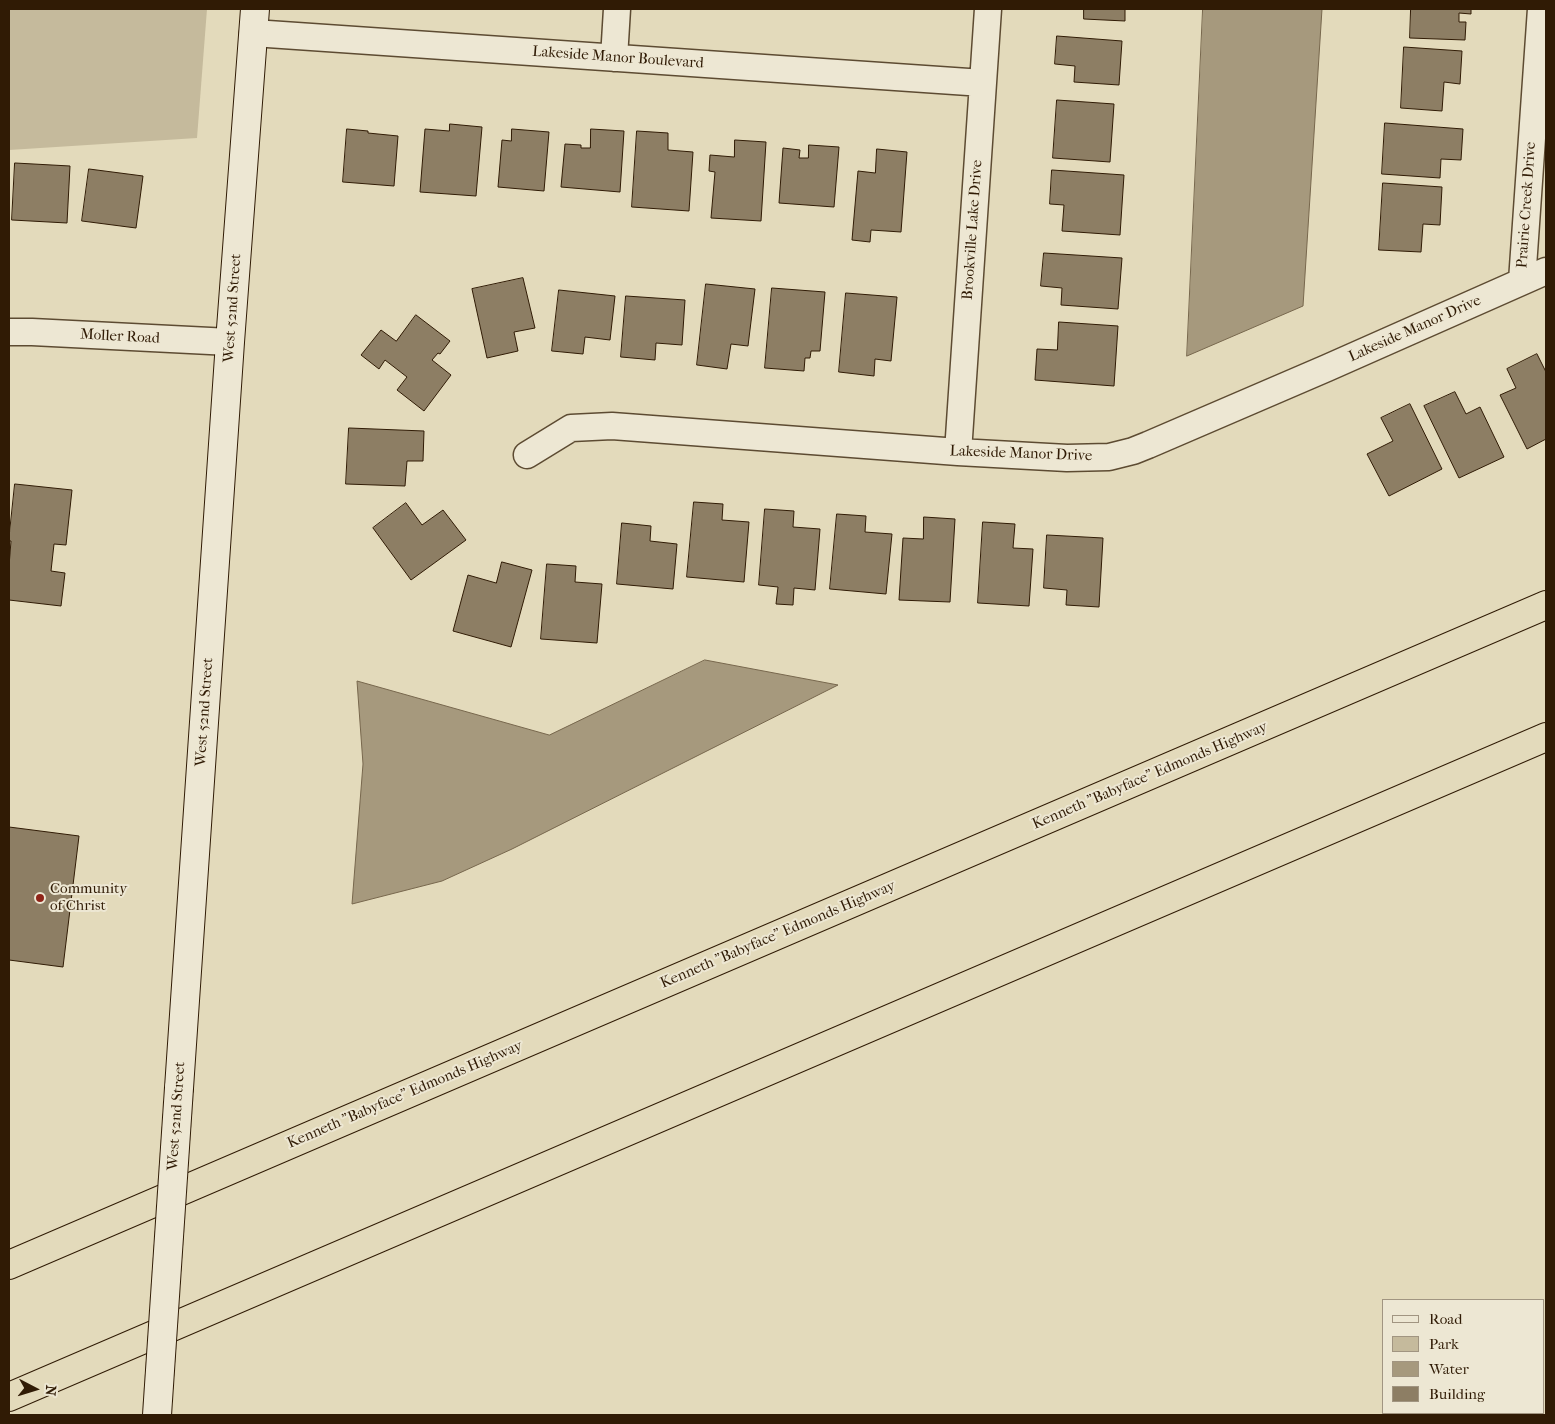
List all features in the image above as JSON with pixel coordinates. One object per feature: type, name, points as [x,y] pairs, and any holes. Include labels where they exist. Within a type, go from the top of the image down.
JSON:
[{"type":"highway","name":"Kenneth \"Babyface\" Edmonds Highway","points":[[9,1265],[1546,606]]},
{"type":"highway","points":[[9,1397],[1546,737]]},
{"type":"street","points":[[614,58],[617,9]]},
{"type":"street","name":"Brookville Lake Drive","points":[[958,452],[988,9]]},
{"type":"street","name":"Prairie Creek Drive","points":[[1522,281],[1541,9]]},
{"type":"street","name":"Lakeside Manor Boulevard","points":[[254,21],[614,58],[983,83]]},
{"type":"street","name":"West 52nd Street","points":[[157,1415],[230,342],[254,21]]},
{"type":"street","name":"Lakeside Manor Drive","points":[[527,455],[571,428],[612,426],[958,452],[1084,458],[1109,456],[1133,451],[1546,271]]},
{"type":"street","name":"Moller Road","points":[[9,332],[230,342]]},
{"type":"green space","points":[[9,9],[207,9],[197,138],[9,150]]},
{"type":"water","points":[[1203,9],[1322,9],[1303,306],[1187,356]]},
{"type":"water","points":[[705,660],[838,685],[512,849],[442,881],[352,904],[363,764],[357,681],[549,735]]},
{"type":"building","points":[[1084,9],[1125,9],[1125,21],[1084,19]]},
{"type":"building","points":[[1411,9],[1471,9],[1471,14],[1459,13],[1459,22],[1466,22],[1465,40],[1410,38]]},
{"type":"building","points":[[1057,36],[1122,41],[1119,85],[1074,82],[1075,66],[1055,64]]},
{"type":"building","points":[[1404,47],[1462,51],[1460,84],[1444,82],[1442,111],[1401,108]]},
{"type":"building","points":[[1057,100],[1114,104],[1110,162],[1053,158]]},
{"type":"building","points":[[1385,123],[1463,129],[1461,160],[1441,159],[1440,178],[1382,174]]},
{"type":"building","points":[[450,124],[482,127],[476,196],[420,192],[425,129],[449,131]]},
{"type":"building","points":[[347,129],[398,136],[394,186],[343,182]]},
{"type":"building","points":[[512,129],[549,132],[544,191],[498,187],[502,140],[511,141]]},
{"type":"building","points":[[591,129],[624,131],[620,192],[561,187],[565,144],[581,145],[581,148],[590,148]]},
{"type":"building","points":[[637,131],[668,133],[668,150],[693,152],[689,211],[632,207]]},
{"type":"building","points":[[735,140],[766,142],[761,221],[711,218],[715,172],[709,171],[710,155],[734,157]]},
{"type":"building","points":[[809,145],[839,147],[834,207],[779,203],[783,148],[800,150],[799,158],[808,158]]},
{"type":"building","points":[[877,149],[907,152],[901,232],[871,230],[870,242],[852,240],[858,171],[875,173]]},
{"type":"building","points":[[15,163],[70,166],[67,223],[12,220]]},
{"type":"building","points":[[89,169],[143,176],[136,228],[82,221]]},
{"type":"building","points":[[1052,170],[1124,175],[1120,235],[1062,231],[1064,205],[1050,204]]},
{"type":"building","points":[[1383,183],[1442,187],[1440,225],[1423,224],[1421,252],[1379,250]]},
{"type":"building","points":[[1044,253],[1122,258],[1118,309],[1061,305],[1062,288],[1041,286]]},
{"type":"building","points":[[523,278],[535,328],[514,332],[518,351],[487,358],[472,289]]},
{"type":"building","points":[[706,284],[755,289],[748,346],[731,344],[727,369],[697,365]]},
{"type":"building","points":[[772,288],[825,292],[820,351],[811,351],[810,358],[805,358],[804,371],[765,368]]},
{"type":"building","points":[[559,290],[615,296],[610,340],[585,337],[583,354],[552,351]]},
{"type":"building","points":[[846,293],[897,297],[891,361],[875,359],[874,376],[839,372]]},
{"type":"building","points":[[626,296],[685,300],[682,345],[656,343],[655,360],[621,357]]},
{"type":"building","points":[[416,315],[450,341],[440,354],[438,353],[432,360],[451,375],[424,411],[397,390],[407,377],[385,360],[379,369],[361,355],[381,330],[396,341]]},
{"type":"building","points":[[1059,322],[1118,326],[1114,386],[1035,380],[1037,349],[1057,350]]},
{"type":"building","points":[[1537,354],[1546,372],[1546,439],[1527,449],[1500,395],[1516,388],[1507,369]]},
{"type":"building","points":[[1455,392],[1466,414],[1480,407],[1504,457],[1459,478],[1424,406]]},
{"type":"building","points":[[1410,404],[1442,469],[1389,496],[1367,454],[1393,441],[1381,418]]},
{"type":"building","points":[[349,428],[424,431],[423,461],[407,461],[405,486],[346,484]]},
{"type":"building","points":[[15,484],[72,490],[66,545],[54,544],[51,571],[65,573],[61,606],[9,600],[11,541],[9,541]]},
{"type":"building","points":[[694,502],[723,504],[722,520],[749,522],[744,582],[687,577]]},
{"type":"building","points":[[406,503],[422,525],[443,510],[466,540],[411,580],[373,528]]},
{"type":"building","points":[[765,509],[794,511],[793,527],[820,529],[815,590],[794,588],[793,605],[776,604],[778,587],[759,585]]},
{"type":"building","points":[[837,514],[866,516],[865,532],[892,534],[886,594],[830,589]]},
{"type":"building","points":[[924,517],[955,519],[950,602],[899,600],[903,538],[923,539]]},
{"type":"building","points":[[983,522],[1015,524],[1013,548],[1033,549],[1029,606],[978,603]]},
{"type":"building","points":[[622,523],[651,526],[650,541],[677,544],[673,589],[617,584]]},
{"type":"building","points":[[1047,535],[1103,538],[1099,607],[1066,605],[1067,590],[1044,588]]},
{"type":"building","points":[[502,562],[532,570],[511,647],[453,631],[468,575],[496,583]]},
{"type":"building","points":[[547,564],[576,566],[575,582],[602,584],[597,643],[541,639]]},
{"type":"building","name":"Community of Christ","points":[[9,827],[79,836],[63,967],[9,960]]},
{"type":"place","name":"Community of Christ","points":[[40,898]]}]
